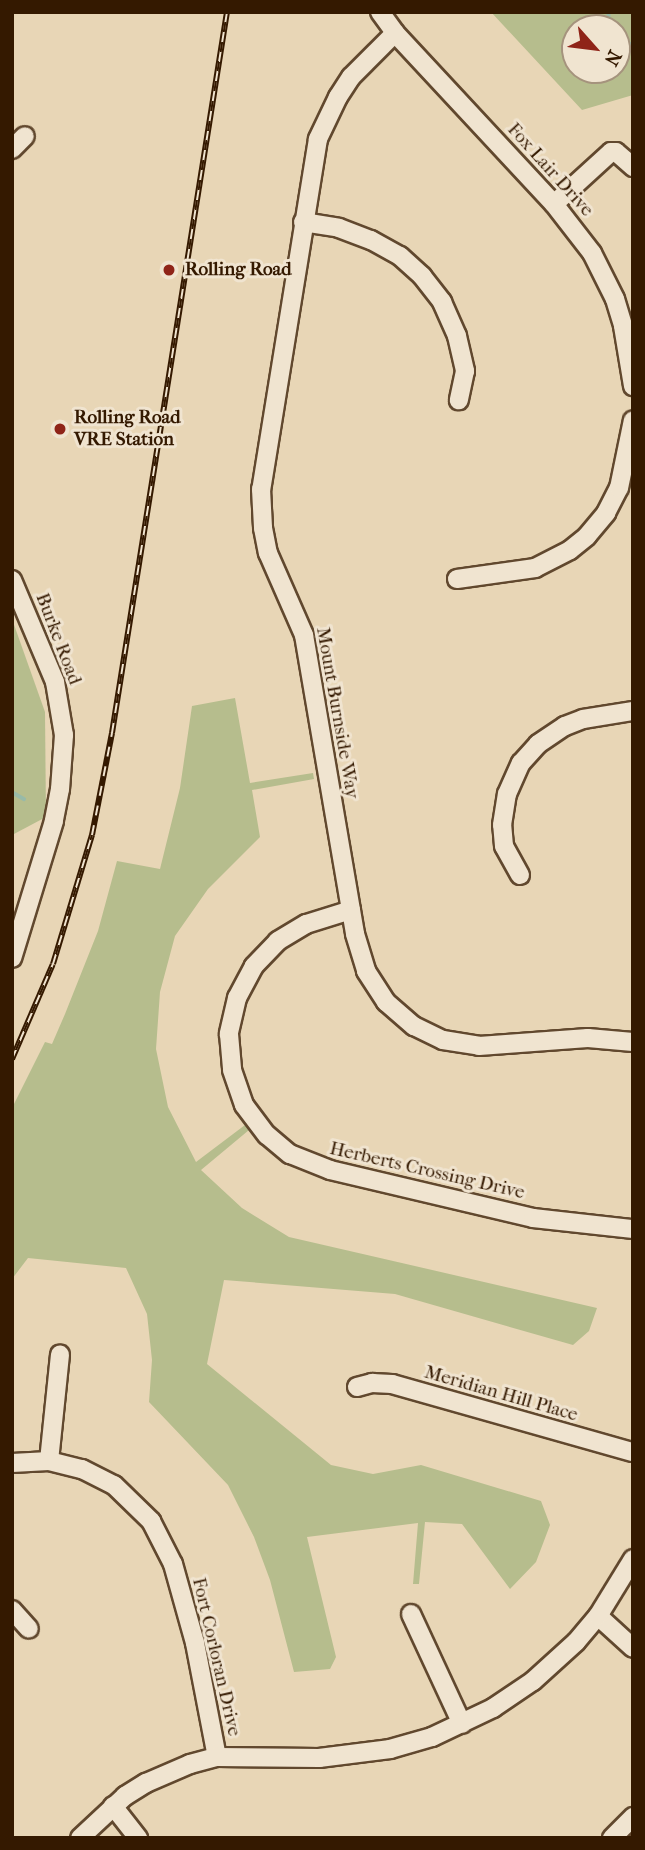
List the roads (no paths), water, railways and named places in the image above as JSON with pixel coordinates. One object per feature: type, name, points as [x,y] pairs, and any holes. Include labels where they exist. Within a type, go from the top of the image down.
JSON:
[{"type":"street","name":"Fox Lair Drive","points":[[380,12],[395,33],[554,204],[592,253],[615,299],[629,351],[633,386]]},
{"type":"street","name":"Mount Burnside Way","points":[[395,33],[351,77],[327,118],[313,158],[262,474],[261,504],[268,553],[304,635],[360,956],[374,986],[400,1016],[443,1040],[479,1046],[588,1038],[633,1042]]},
{"type":"street","points":[[12,149],[25,136]]},
{"type":"street","points":[[554,204],[611,152],[617,152],[633,167]]},
{"type":"street","points":[[303,222],[339,228],[372,240],[400,256],[422,276],[442,302],[457,336],[465,371],[459,400]]},
{"type":"street","points":[[457,579],[535,568],[570,550],[587,536],[606,513],[619,488],[633,421]]},
{"type":"street","name":"Burke Road","points":[[12,580],[55,682],[64,735],[61,779],[54,821],[13,952]]},
{"type":"street","points":[[520,875],[504,846],[502,825],[507,794],[521,763],[545,739],[565,726],[594,717],[633,711]]},
{"type":"street","name":"Herberts Crossing Drive","points":[[351,910],[306,924],[278,941],[254,966],[237,998],[229,1034],[232,1070],[244,1105],[267,1135],[303,1161],[330,1170],[533,1218],[633,1229]]},
{"type":"street","points":[[49,1461],[60,1355]]},
{"type":"street","name":"Meridian Hill Place","points":[[357,1387],[372,1383],[392,1384],[633,1452]]},
{"type":"street","name":"Fort Corloran Drive","points":[[12,1463],[49,1461],[82,1469],[114,1485],[142,1509],[161,1536],[173,1564],[195,1643],[217,1756]]},
{"type":"street","points":[[80,1838],[113,1806],[159,1777],[217,1756],[360,1755],[418,1742],[494,1708],[558,1660],[598,1616],[633,1559]]},
{"type":"street","points":[[12,1610],[29,1629]]},
{"type":"street","points":[[411,1614],[462,1724]]},
{"type":"street","points":[[598,1616],[633,1648]]},
{"type":"street","points":[[113,1806],[138,1838]]},
{"type":"street","points":[[612,1838],[633,1817]]},
{"type":"waterway","points":[[12,792],[24,799]]},
{"type":"railway","points":[[12,1059],[53,964],[92,835],[112,733],[227,12]]},
{"type":"place","name":"Rolling Road","points":[[169,270]]},
{"type":"place","name":"Rolling Road VRE Station","points":[[60,429]]}]
